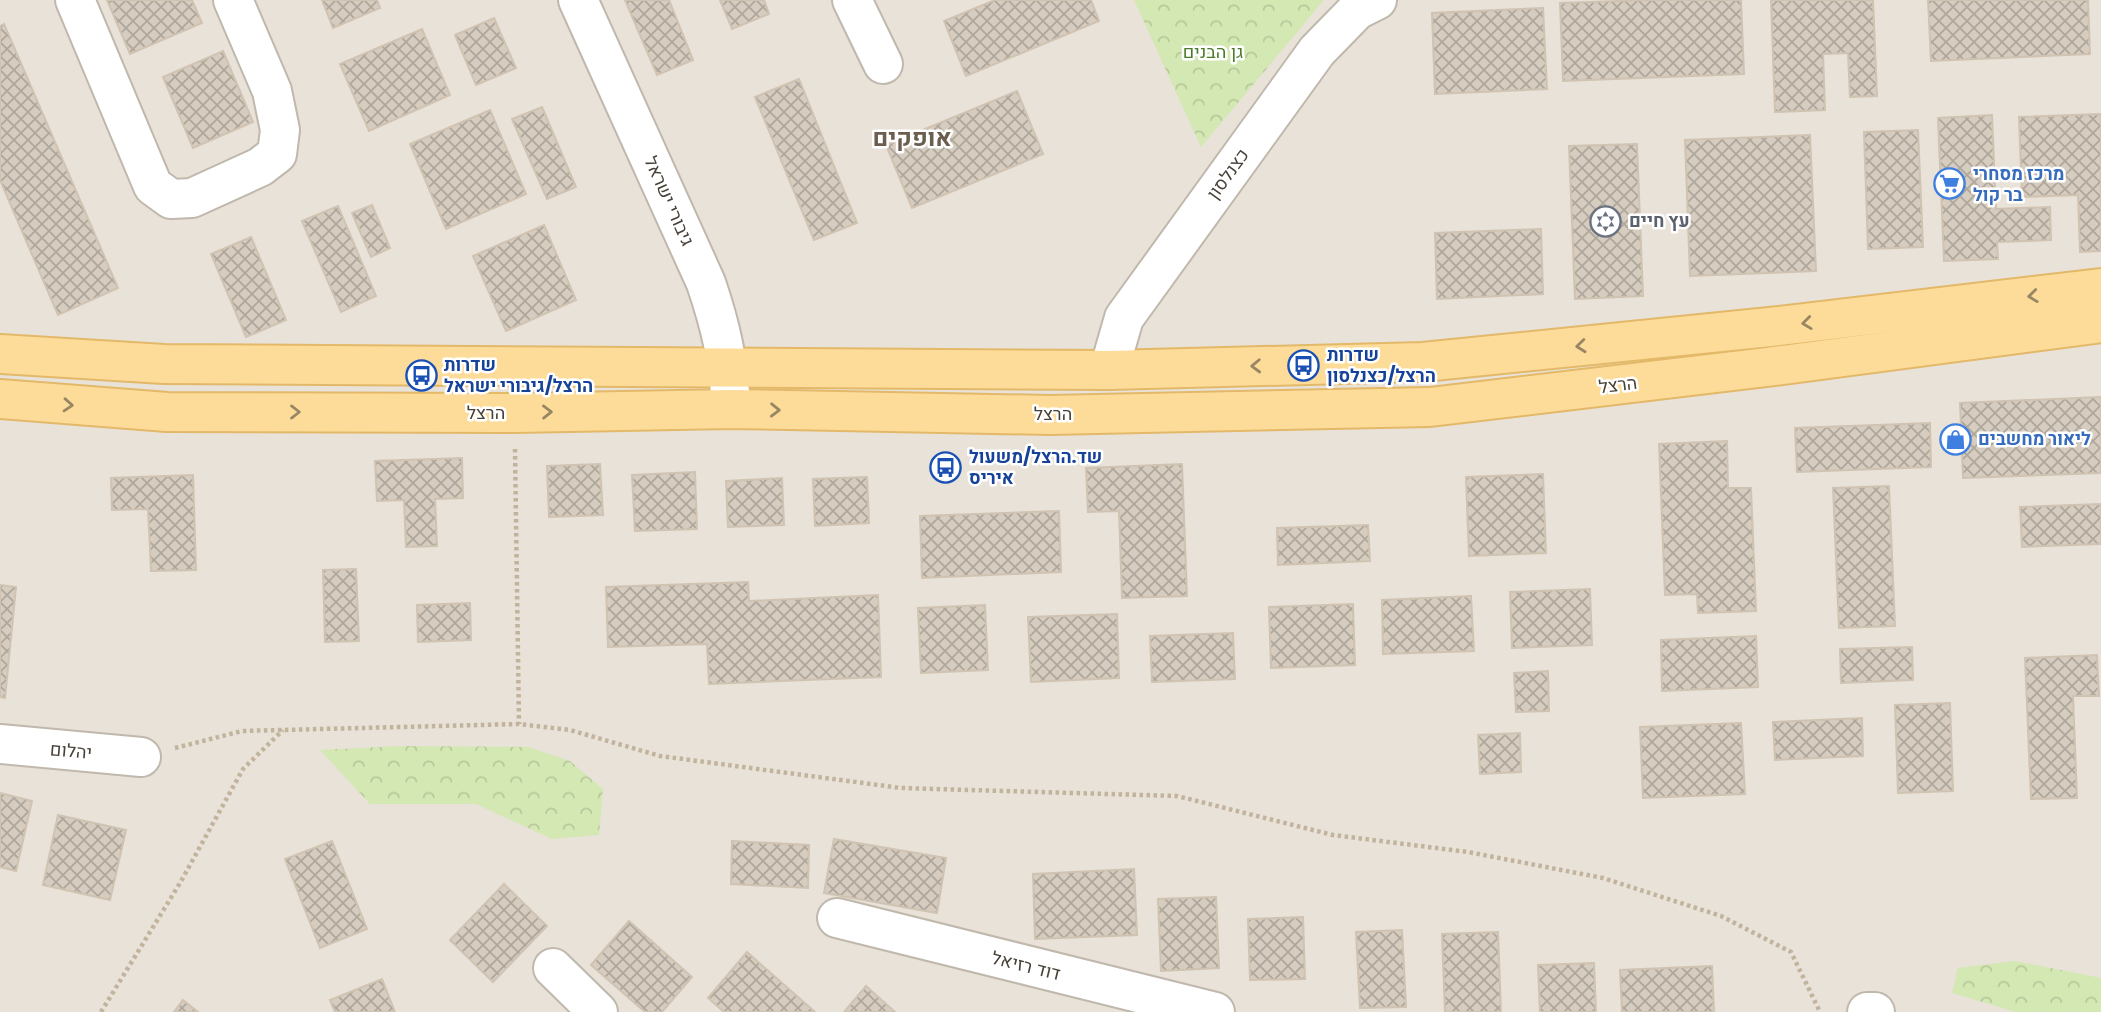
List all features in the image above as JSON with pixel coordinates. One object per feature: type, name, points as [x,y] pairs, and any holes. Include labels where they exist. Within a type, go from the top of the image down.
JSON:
[{"type":"main road","points":[[0,354],[164,364],[729,368],[1109,370],[1423,362],[1770,327],[2101,288]]},
{"type":"main road","name":"הרצל","points":[[0,399],[167,412],[515,413],[731,410],[1050,415],[1430,407],[1767,367],[2101,323]]},
{"type":"street","points":[[75,0],[153,186],[171,199],[192,198],[260,167],[277,154],[280,130],[272,91],[233,0]]},
{"type":"street","name":"גיבורי ישראל","points":[[578,0],[706,284],[721,327],[729,368],[731,410]]},
{"type":"street","points":[[852,0],[883,64]]},
{"type":"street","name":"כצנלסון","points":[[1109,370],[1124,318],[1309,62],[1357,10],[1377,0]]},
{"type":"street","name":"יהלום","points":[[0,744],[141,757]]},
{"type":"street","name":"דוד רזיאל","points":[[837,918],[1205,1011]]},
{"type":"street","points":[[553,968],[598,1012]]},
{"type":"street","points":[[1867,1012],[1875,1012]]},
{"type":"path","points":[[515,413],[519,724]]},
{"type":"path","points":[[141,757],[242,731],[519,724],[570,730],[660,756],[901,788],[1177,796],[1333,835],[1468,852],[1603,878],[1721,916],[1791,952],[1820,1012]]},
{"type":"path","points":[[101,1012],[180,883],[243,769],[282,730]]},
{"type":"shaded area","name":"אופקים","points":[[0,0],[2101,0],[2101,1012],[0,1012]]},
{"type":"green space","name":"גן הבנים","points":[[1134,0],[1324,0],[1201,147]]},
{"type":"green space","points":[[400,746],[528,747],[570,761],[603,789],[599,835],[552,839],[476,804],[370,804],[320,750]]},
{"type":"green space","points":[[2015,961],[2101,978],[2101,1012],[2016,1012],[1952,993],[1958,968]]},
{"type":"building","points":[[107,0],[192,0],[202,23],[130,54]]},
{"type":"building","points":[[322,0],[377,0],[380,8],[333,28]]},
{"type":"building","points":[[625,0],[669,0],[693,60],[657,75]]},
{"type":"building","points":[[720,0],[764,0],[769,14],[732,29]]},
{"type":"building","points":[[995,0],[1091,0],[1099,21],[966,76],[944,21]]},
{"type":"building","points":[[1741,0],[1744,74],[1563,81],[1560,3]]},
{"type":"building","points":[[1771,0],[1873,0],[1877,96],[1850,97],[1848,53],[1823,54],[1825,110],[1775,112]]},
{"type":"building","points":[[1928,0],[2088,0],[2090,54],[1931,61]]},
{"type":"building","points":[[1543,8],[1547,89],[1435,94],[1432,13]]},
{"type":"building","points":[[494,18],[516,68],[476,85],[455,35]]},
{"type":"building","points":[[4,24],[118,288],[58,315],[0,180],[0,26]]},
{"type":"building","points":[[422,29],[450,95],[369,131],[340,64]]},
{"type":"building","points":[[223,51],[253,122],[193,148],[163,77]]},
{"type":"building","points":[[799,79],[857,223],[814,240],[755,97]]},
{"type":"building","points":[[1017,91],[1043,154],[912,208],[886,145]]},
{"type":"building","points":[[542,107],[576,187],[547,199],[512,119]]},
{"type":"building","points":[[490,110],[526,194],[446,229],[410,144]]},
{"type":"building","points":[[2101,114],[2101,251],[2080,252],[2078,195],[2022,197],[2019,117]]},
{"type":"building","points":[[1992,115],[1996,209],[2050,207],[2051,240],[1997,242],[1998,259],[1944,261],[1938,118]]},
{"type":"building","points":[[1918,130],[1923,247],[1868,249],[1864,132]]},
{"type":"building","points":[[1810,135],[1816,271],[1690,276],[1685,140]]},
{"type":"building","name":"עץ חיים","points":[[1637,144],[1643,296],[1575,299],[1569,146]]},
{"type":"building","points":[[372,205],[390,248],[371,257],[352,213]]},
{"type":"building","points":[[338,206],[376,296],[341,312],[302,221]]},
{"type":"building","points":[[544,225],[576,300],[506,331],[473,256]]},
{"type":"building","points":[[1541,229],[1543,294],[1437,299],[1435,233]]},
{"type":"building","points":[[251,237],[286,320],[246,337],[211,254]]},
{"type":"building","points":[[2101,397],[2101,473],[1963,478],[1960,403]]},
{"type":"building","points":[[1930,423],[1931,467],[1797,472],[1795,428]]},
{"type":"building","points":[[1727,441],[1728,488],[1751,488],[1756,611],[1698,613],[1697,594],[1665,595],[1659,444]]},
{"type":"building","points":[[462,458],[463,498],[435,499],[437,546],[406,547],[404,500],[377,501],[375,461]]},
{"type":"building","points":[[600,464],[603,515],[549,517],[547,466]]},
{"type":"building","points":[[1182,464],[1187,596],[1122,598],[1119,511],[1088,512],[1086,468]]},
{"type":"building","points":[[695,472],[697,529],[635,531],[632,475]]},
{"type":"building","points":[[1543,474],[1546,553],[1469,556],[1466,477]]},
{"type":"building","points":[[193,475],[196,570],[151,571],[148,509],[112,510],[111,478]]},
{"type":"building","points":[[867,477],[869,523],[815,526],[813,479]]},
{"type":"building","points":[[782,478],[784,525],[728,527],[726,481]]},
{"type":"building","points":[[1889,486],[1895,626],[1839,628],[1833,488]]},
{"type":"building","points":[[2101,504],[2101,544],[2022,547],[2020,507]]},
{"type":"building","points":[[1059,511],[1061,572],[922,578],[920,516]]},
{"type":"building","points":[[1368,525],[1370,561],[1278,565],[1277,528]]},
{"type":"building","points":[[356,569],[359,641],[325,642],[323,570]]},
{"type":"building","points":[[748,582],[749,601],[878,595],[881,677],[709,684],[707,644],[608,647],[606,587]]},
{"type":"building","points":[[0,585],[16,587],[5,698],[0,697]]},
{"type":"building","points":[[1590,589],[1592,645],[1512,648],[1510,592]]},
{"type":"building","points":[[1471,596],[1474,651],[1383,654],[1382,600]]},
{"type":"building","points":[[470,603],[471,640],[418,642],[417,605]]},
{"type":"building","points":[[1353,604],[1355,665],[1271,668],[1269,607]]},
{"type":"building","points":[[985,605],[988,670],[921,673],[918,608]]},
{"type":"building","points":[[1117,614],[1119,678],[1031,682],[1028,617]]},
{"type":"building","points":[[1233,633],[1235,679],[1152,682],[1150,636]]},
{"type":"building","points":[[1756,636],[1758,687],[1662,691],[1661,640]]},
{"type":"building","points":[[1912,647],[1913,680],[1841,683],[1840,649]]},
{"type":"building","points":[[2097,655],[2099,696],[2073,696],[2077,798],[2031,799],[2025,658]]},
{"type":"building","points":[[1548,671],[1549,711],[1516,712],[1514,673]]},
{"type":"building","points":[[1950,703],[1953,791],[1898,793],[1895,705]]},
{"type":"building","points":[[1862,718],[1863,756],[1775,760],[1773,722]]},
{"type":"building","points":[[1741,723],[1745,794],[1643,798],[1640,727]]},
{"type":"building","points":[[1520,733],[1521,772],[1480,774],[1478,735]]},
{"type":"building","points":[[0,793],[32,801],[16,871],[0,867]]},
{"type":"building","points":[[58,815],[126,830],[110,900],[43,885]]},
{"type":"building","points":[[834,839],[946,858],[937,913],[824,893]]},
{"type":"building","points":[[332,841],[367,929],[320,948],[285,859]]},
{"type":"building","points":[[732,841],[809,845],[808,888],[731,884]]},
{"type":"building","points":[[1134,869],[1137,935],[1035,939],[1033,874]]},
{"type":"building","points":[[504,884],[547,926],[493,982],[450,940]]},
{"type":"building","points":[[1216,897],[1219,968],[1161,971],[1158,899]]},
{"type":"building","points":[[1303,917],[1305,979],[1250,980],[1248,919]]},
{"type":"building","points":[[629,921],[692,977],[662,1012],[645,1012],[591,965]]},
{"type":"building","points":[[1402,930],[1406,1007],[1360,1008],[1356,932]]},
{"type":"building","points":[[1498,932],[1501,1012],[1445,1012],[1442,934]]},
{"type":"building","points":[[747,952],[815,1012],[724,1012],[708,998]]},
{"type":"building","points":[[1594,963],[1596,1012],[1540,1012],[1538,965]]},
{"type":"building","points":[[1712,966],[1714,1012],[1622,1012],[1620,970]]},
{"type":"building","points":[[382,979],[395,1012],[335,1012],[330,1000]]},
{"type":"building","points":[[866,986],[895,1012],[844,1012]]},
{"type":"building","points":[[183,1000],[198,1012],[174,1012]]},
{"type":"place","name":"מרכז מסחרי בר קול","points":[[1950,184]]},
{"type":"place","name":"עץ חיים","points":[[1606,221]]},
{"type":"place","name":"שדרות הרצל/כצנלסון","points":[[1304,365]]},
{"type":"place","name":"שדרות הרצל/גיבורי ישראל","points":[[421,375]]},
{"type":"place","name":"ליאור מחשבים","points":[[1955,439]]},
{"type":"place","name":"שד.הרצל/משעול איריס","points":[[946,467]]},
{"type":"district","name":"אופקים","points":[[912,138]]}]
